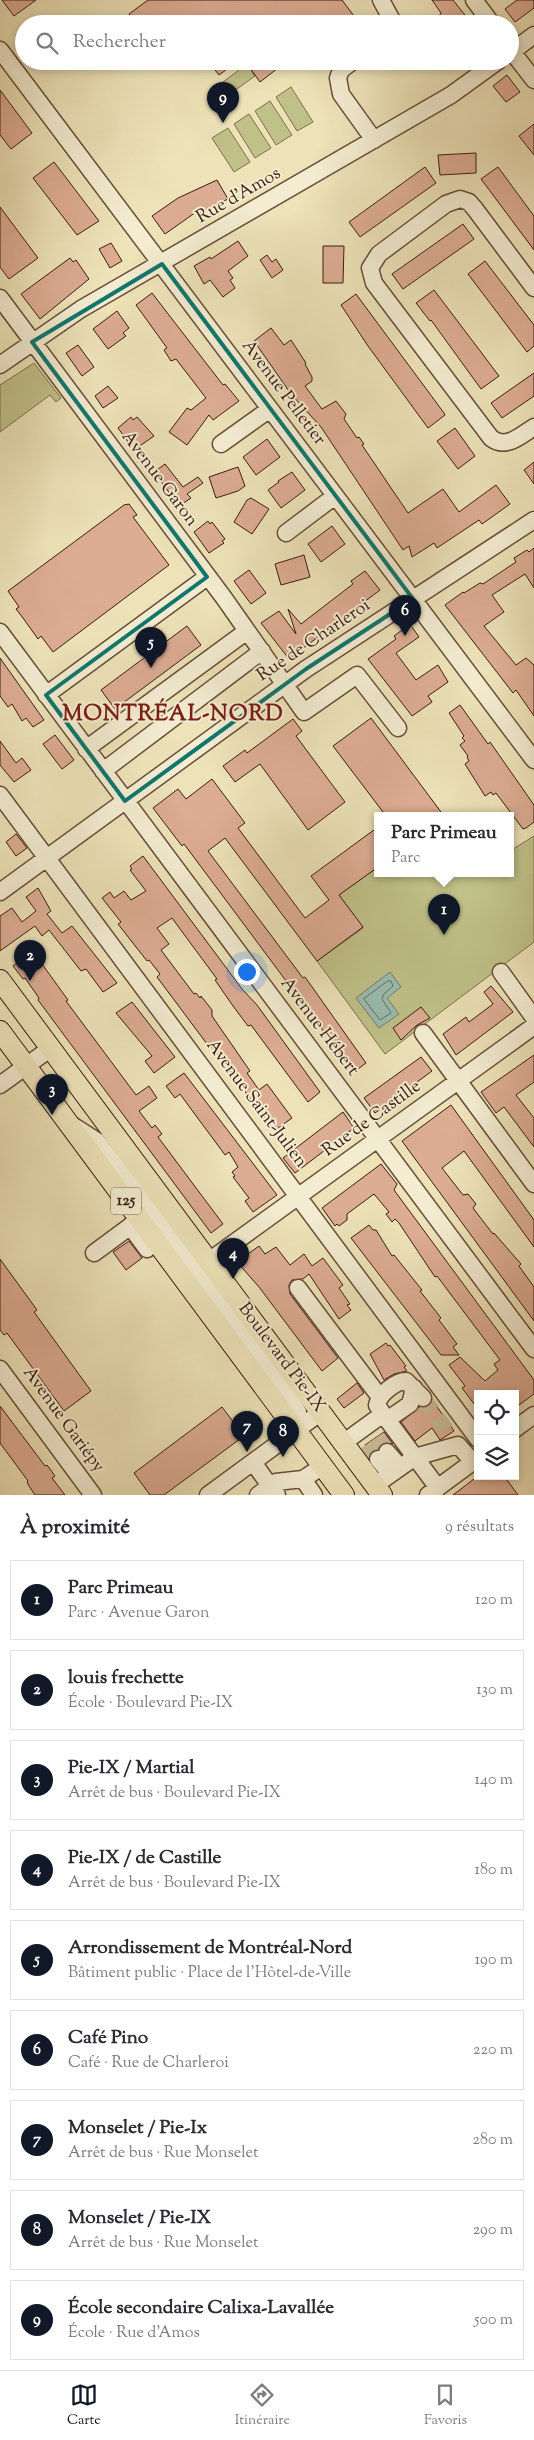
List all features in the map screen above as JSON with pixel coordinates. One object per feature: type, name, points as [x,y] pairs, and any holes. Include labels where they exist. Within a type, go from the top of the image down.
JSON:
[{"type":"main road","name":"Boulevard Pie-IX","points":[[0,980],[96,1109],[197,1271],[297,1421],[322,1466],[344,1495]]},
{"type":"main road","name":"Boulevard Pie-IX","points":[[2,1036],[68,1122],[135,1223],[197,1271],[321,1412],[363,1436],[378,1490]]},
{"type":"street","points":[[381,0],[389,15]]},
{"type":"street","points":[[474,0],[485,15]]},
{"type":"street","points":[[519,45],[534,35]]},
{"type":"street","name":"Avenue Pelletier","points":[[0,50],[15,70]]},
{"type":"street","points":[[519,61],[534,80]]},
{"type":"street","name":"Avenue Pelletier","points":[[15,70],[534,760]]},
{"type":"street","points":[[341,70],[338,86],[341,94],[374,140]]},
{"type":"street","name":"Rue d'Amos","points":[[0,366],[81,309],[162,264],[451,95],[486,70]]},
{"type":"street","points":[[534,288],[475,209],[469,202],[460,199],[446,204],[379,254],[370,268],[374,283],[491,438],[496,442],[508,443],[534,427]]},
{"type":"street","name":"Avenue Garon","points":[[0,298],[262,651],[304,712],[358,674],[398,728]]},
{"type":"street","points":[[221,444],[270,410]]},
{"type":"street","points":[[286,533],[335,496]]},
{"type":"street","name":"Rue de Charleroi","points":[[0,892],[285,684],[534,520]]},
{"type":"street","points":[[46,695],[207,577]]},
{"type":"street","points":[[86,750],[247,631]]},
{"type":"street","name":"Avenue Hébert","points":[[0,632],[86,750],[534,1349]]},
{"type":"street","points":[[103,771],[262,651]]},
{"type":"street","name":"Avenue Saint-Julien","points":[[0,795],[475,1435]]},
{"type":"street","points":[[501,972],[534,1018]]},
{"type":"street","name":"Rue de Castille","points":[[197,1271],[300,1198],[534,1026]]},
{"type":"street","points":[[423,1033],[534,1184]]},
{"type":"street","points":[[0,1086],[51,1048]]},
{"type":"street","points":[[96,1109],[130,1184]]},
{"type":"street","points":[[68,1122],[97,1141],[197,1271]]},
{"type":"street","points":[[94,1253],[135,1223],[147,1249]]},
{"type":"street","points":[[298,1288],[380,1396]]},
{"type":"street","name":"Avenue Gariépy","points":[[0,1369],[93,1495]]},
{"type":"street","points":[[363,1436],[385,1417],[410,1404],[418,1393],[406,1381],[401,1381],[380,1396],[377,1405],[385,1417],[415,1458],[433,1492],[474,1461]]},
{"type":"street","points":[[208,1495],[253,1462],[297,1421],[321,1412]]},
{"type":"street","points":[[519,1426],[534,1415]]},
{"type":"street","points":[[378,1490],[395,1471],[415,1458],[454,1440],[474,1459]]},
{"type":"street","points":[[382,1455],[395,1471]]},
{"type":"street","points":[[253,1462],[268,1492],[276,1482],[303,1479],[322,1466]]},
{"type":"street","points":[[303,1479],[314,1495]]},
{"type":"highlighted area","points":[[162,264],[413,599],[306,669],[125,801],[46,695],[207,577],[32,342]]},
{"type":"green space","points":[[239,70],[251,70],[255,76],[227,96],[219,85]]},
{"type":"green space","points":[[291,87],[313,122],[297,131],[276,97]]},
{"type":"green space","points":[[270,101],[292,135],[276,145],[255,111]]},
{"type":"green space","points":[[249,114],[271,148],[255,158],[234,124]]},
{"type":"green space","points":[[228,128],[250,162],[234,172],[212,138]]},
{"type":"green space","points":[[34,363],[61,398],[56,402],[50,395],[0,432],[0,385]]},
{"type":"green space","points":[[534,836],[534,942],[385,1054],[317,961],[363,928],[339,895],[374,870],[374,877],[514,877],[514,848]]},
{"type":"water","points":[[390,972],[401,987],[387,998],[399,1014],[379,1028],[356,998]]},
{"type":"building","points":[[2,0],[36,0],[15,15]]},
{"type":"building","points":[[148,0],[342,0],[353,15],[130,15]]},
{"type":"building","points":[[432,0],[453,0],[465,15],[440,15],[441,13]]},
{"type":"building","points":[[517,0],[534,0],[534,8],[519,19],[519,15],[510,15],[505,9]]},
{"type":"building","points":[[215,70],[226,70],[219,75]]},
{"type":"building","points":[[251,70],[275,70],[260,82]]},
{"type":"building","points":[[507,75],[520,92],[506,102],[493,86]]},
{"type":"building","points":[[0,90],[32,133],[11,149],[0,135]]},
{"type":"building","points":[[534,124],[534,155],[519,136]]},
{"type":"building","points":[[476,153],[476,173],[440,175],[438,155]]},
{"type":"building","points":[[54,162],[99,221],[77,235],[33,178]]},
{"type":"building","points":[[425,167],[436,183],[360,237],[349,222]]},
{"type":"building","points":[[498,167],[534,216],[534,250],[481,179]]},
{"type":"building","points":[[217,180],[228,199],[201,213],[199,210],[165,234],[152,216],[178,198]]},
{"type":"building","points":[[0,207],[38,258],[9,279],[0,267]]},
{"type":"building","points":[[463,224],[474,239],[403,289],[392,274]]},
{"type":"building","points":[[238,241],[248,256],[228,271],[233,278],[230,280],[235,288],[223,297],[210,280],[204,284],[194,266],[210,257],[211,259]]},
{"type":"building","points":[[111,243],[122,261],[110,268],[99,249]]},
{"type":"building","points":[[323,246],[344,246],[343,283],[323,283]]},
{"type":"building","points":[[267,255],[272,262],[276,259],[283,270],[272,278],[260,260]]},
{"type":"building","points":[[70,258],[73,262],[76,260],[89,279],[40,319],[21,294]]},
{"type":"building","points":[[485,261],[534,325],[534,346],[527,352],[468,274]]},
{"type":"building","points":[[434,290],[499,376],[481,389],[431,320],[416,303]]},
{"type":"building","points":[[152,293],[223,385],[225,384],[239,401],[213,420],[209,415],[187,445],[169,432],[187,408],[191,410],[206,398],[176,359],[171,361],[164,350],[167,348],[136,305]]},
{"type":"building","points":[[356,294],[444,413],[445,415],[428,428],[368,346],[341,305]]},
{"type":"building","points":[[117,311],[129,328],[123,333],[126,336],[108,349],[93,329]]},
{"type":"building","points":[[271,328],[284,345],[291,340],[306,363],[312,381],[305,386],[322,409],[336,401],[346,414],[344,419],[357,438],[359,437],[364,444],[362,445],[408,513],[443,489],[459,512],[496,485],[510,504],[482,524],[479,520],[437,548],[434,543],[412,557],[409,546],[403,550],[321,427],[291,394],[254,341]]},
{"type":"building","points":[[78,345],[94,367],[82,376],[66,353]]},
{"type":"building","points":[[534,373],[534,396],[502,418],[491,403]]},
{"type":"building","points":[[108,386],[118,398],[103,408],[95,396]]},
{"type":"building","points":[[131,417],[133,420],[137,417],[154,436],[134,450],[118,428]]},
{"type":"building","points":[[455,428],[475,456],[458,469],[437,441]]},
{"type":"building","points":[[267,439],[280,457],[256,475],[243,457]]},
{"type":"building","points":[[534,462],[534,484],[524,470]]},
{"type":"building","points":[[165,464],[183,487],[198,477],[203,483],[187,494],[191,498],[179,506],[154,472]]},
{"type":"building","points":[[238,467],[245,486],[238,491],[216,498],[209,477]]},
{"type":"building","points":[[292,472],[305,490],[281,508],[268,490]]},
{"type":"building","points":[[251,498],[269,509],[252,534],[234,522],[247,500]]},
{"type":"building","points":[[129,504],[137,515],[133,517],[169,565],[53,652],[41,636],[38,639],[16,609],[19,607],[8,591],[124,505]]},
{"type":"building","points":[[208,521],[210,524],[212,522],[225,539],[222,541],[224,543],[209,553],[194,532]]},
{"type":"building","points":[[332,526],[345,544],[321,562],[308,544]]},
{"type":"building","points":[[534,548],[534,588],[525,574],[492,595],[504,612],[484,626],[516,665],[526,658],[534,665],[534,716],[516,690],[513,693],[445,605],[463,592],[480,583],[483,584],[516,562],[514,558]]},
{"type":"building","points":[[304,555],[310,577],[281,585],[275,564]]},
{"type":"building","points":[[249,570],[266,593],[251,604],[234,581]]},
{"type":"building","points":[[365,571],[380,590],[289,659],[261,623],[279,611],[296,634],[288,609],[301,624],[353,584],[351,581]]},
{"type":"building","points":[[410,624],[419,637],[396,653],[416,680],[438,665],[448,682],[428,696],[432,702],[412,716],[368,659],[396,639],[394,636]]},
{"type":"building","points":[[187,626],[201,645],[115,709],[101,690]]},
{"type":"building","points":[[0,658],[44,720],[33,727],[26,718],[22,721],[12,704],[8,707],[0,696]]},
{"type":"building","points":[[460,705],[488,744],[490,742],[534,805],[534,822],[526,828],[523,829],[514,817],[514,812],[510,812],[496,793],[493,795],[491,792],[485,796],[465,764],[469,761],[468,756],[460,745],[465,741],[462,738],[464,736],[449,713]]},
{"type":"building","points":[[371,718],[441,812],[383,812],[333,746]]},
{"type":"building","points":[[293,719],[302,731],[296,736],[345,802],[308,830],[260,764],[235,782],[223,766],[245,750],[247,753]]},
{"type":"building","points":[[55,735],[74,760],[62,769],[43,744]]},
{"type":"building","points":[[0,741],[16,763],[22,758],[31,770],[14,782],[0,765]]},
{"type":"building","points":[[212,779],[245,823],[238,828],[305,918],[329,900],[311,876],[374,830],[374,870],[339,895],[363,927],[317,961],[225,838],[208,851],[303,978],[305,977],[366,1063],[354,1072],[184,844],[182,846],[153,808],[178,789],[186,799]]},
{"type":"building","points":[[16,834],[27,848],[16,856],[6,842]]},
{"type":"building","points":[[143,856],[242,989],[257,1005],[320,1092],[308,1102],[251,1025],[248,1026],[233,1006],[215,980],[217,979],[172,918],[157,928],[169,944],[161,950],[194,994],[196,993],[200,998],[201,996],[212,1010],[212,1016],[250,1071],[247,1073],[259,1090],[267,1084],[292,1118],[274,1131],[157,977],[160,974],[149,960],[147,961],[118,924],[121,922],[102,898],[110,892],[114,898],[124,891],[131,900],[146,891],[130,870],[132,869],[130,866]]},
{"type":"building","points":[[38,888],[51,911],[47,914],[62,933],[72,926],[117,983],[103,992],[86,969],[81,971],[49,930],[42,936],[35,926],[0,951],[0,916],[12,908],[22,922],[36,911],[26,897]]},
{"type":"building","points":[[36,948],[45,960],[42,964],[68,1000],[66,1001],[136,1095],[149,1086],[157,1098],[139,1111],[152,1128],[155,1125],[162,1134],[158,1137],[223,1224],[211,1233],[38,1000],[39,998],[25,978],[23,979],[13,966]]},
{"type":"building","points":[[491,986],[513,1012],[456,1055],[443,1034],[466,1017],[469,1022],[493,1004],[484,992]]},
{"type":"building","points":[[132,1002],[175,1057],[154,1073],[145,1061],[152,1056],[116,1013]]},
{"type":"building","points":[[421,1007],[430,1018],[417,1025],[401,1040],[393,1028]]},
{"type":"building","points":[[534,1055],[534,1082],[516,1095],[534,1118],[534,1147],[504,1107],[496,1113],[481,1092]]},
{"type":"building","points":[[421,1057],[432,1071],[375,1113],[364,1098]]},
{"type":"building","points":[[184,1073],[277,1195],[253,1212],[245,1201],[249,1198],[233,1177],[235,1176],[232,1172],[238,1167],[229,1152],[225,1155],[180,1094],[175,1098],[166,1086]]},
{"type":"building","points":[[451,1105],[534,1220],[534,1247],[464,1151],[442,1168],[463,1195],[468,1194],[476,1204],[473,1208],[493,1234],[521,1264],[519,1266],[534,1287],[534,1321],[402,1141]]},
{"type":"building","points":[[343,1112],[354,1128],[295,1173],[283,1158]]},
{"type":"building","points":[[381,1164],[397,1184],[394,1190],[534,1380],[534,1394],[519,1405],[519,1390],[474,1390],[474,1404],[462,1388],[465,1386],[449,1365],[460,1357],[485,1381],[498,1370],[494,1364],[500,1360],[437,1276],[435,1277],[399,1223],[395,1219],[392,1222],[386,1214],[389,1212],[374,1194],[347,1214],[347,1220],[339,1226],[337,1224],[335,1226],[322,1208]]},
{"type":"building","points":[[369,1225],[373,1230],[376,1230],[392,1256],[394,1255],[422,1290],[420,1291],[441,1318],[439,1320],[457,1344],[453,1347],[459,1355],[441,1355],[351,1238]]},
{"type":"building","points":[[129,1241],[142,1258],[126,1270],[113,1252]]},
{"type":"building","points":[[259,1246],[265,1254],[276,1247],[290,1265],[304,1254],[312,1266],[323,1258],[343,1285],[339,1288],[350,1304],[347,1305],[351,1310],[339,1319],[309,1274],[303,1279],[292,1280],[289,1285],[290,1294],[338,1358],[322,1371],[259,1287],[237,1262]]},
{"type":"building","points":[[0,1259],[37,1310],[34,1312],[91,1391],[64,1411],[7,1333],[4,1335],[0,1330]]},
{"type":"building","points":[[386,1343],[388,1346],[390,1345],[406,1366],[404,1367],[407,1371],[394,1374],[384,1380],[370,1354]]},
{"type":"building","points":[[357,1383],[364,1393],[344,1408],[337,1399]]},
{"type":"building","points":[[433,1401],[454,1431],[440,1440],[432,1428],[415,1441],[401,1422],[419,1407],[426,1407]]},
{"type":"building","points":[[0,1406],[45,1466],[47,1465],[55,1476],[52,1478],[65,1495],[35,1495],[28,1481],[0,1443]]},
{"type":"building","points":[[222,1407],[244,1436],[164,1495],[150,1495],[134,1473]]},
{"type":"building","points":[[384,1432],[393,1444],[385,1442],[371,1453],[365,1445]]},
{"type":"building","points":[[474,1479],[507,1480],[518,1495],[453,1495]]},
{"type":"tunnel","points":[[423,1398],[450,1435]]},
{"type":"tunnel","points":[[377,1437],[387,1452]]},
{"type":"tunnel","points":[[367,1444],[378,1459]]},
{"type":"place","name":"École secondaire Calixa-Lavallée","points":[[223,123]]},
{"type":"place","name":"Café Pino","points":[[405,636]]},
{"type":"place","name":"Arrondissement de Montréal-Nord","points":[[151,668]]},
{"type":"place","name":"Parc Primeau","points":[[444,935]]},
{"type":"place","name":"louis frechette","points":[[30,981]]},
{"type":"place","name":"Pie-IX / Martial","points":[[52,1115]]},
{"type":"place","name":"Pie-IX / de Castille","points":[[233,1279]]},
{"type":"place","name":"Monselet / Pie-Ix","points":[[247,1452]]},
{"type":"place","name":"Monselet / Pie-IX","points":[[283,1457]]},
{"type":"district","name":"MONTRÉAL-NORD","points":[[173,715]]}]
